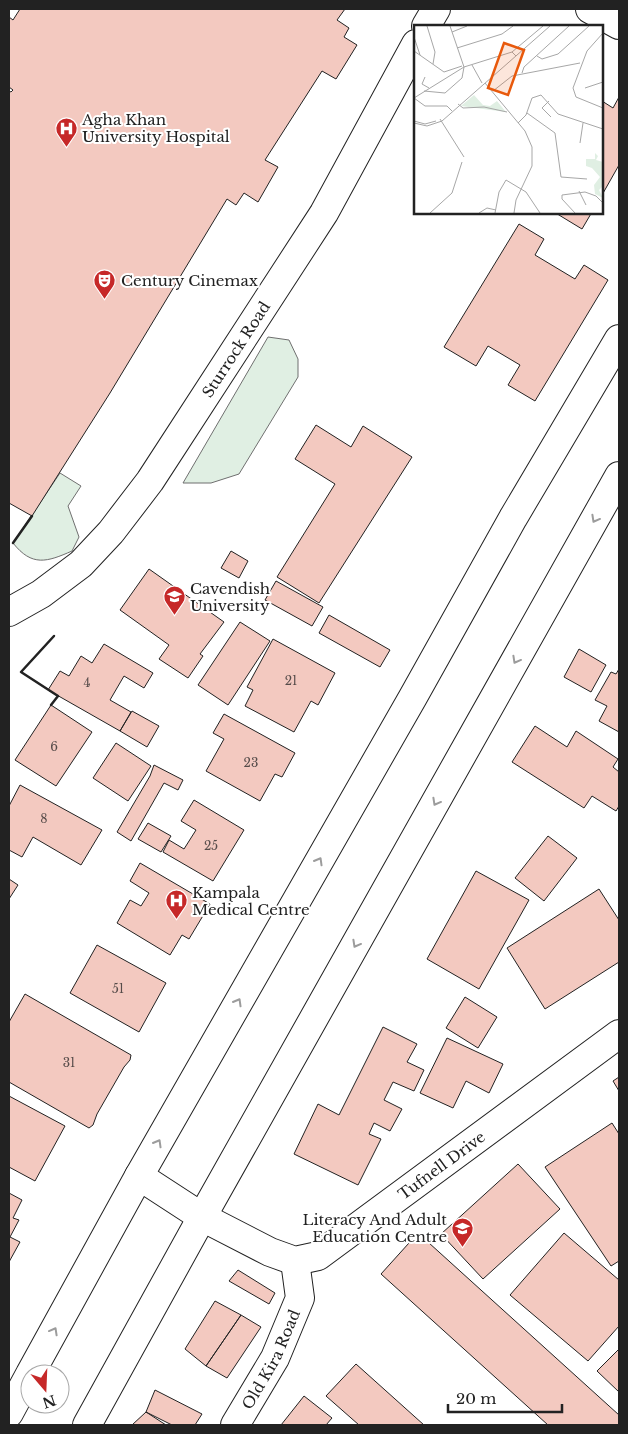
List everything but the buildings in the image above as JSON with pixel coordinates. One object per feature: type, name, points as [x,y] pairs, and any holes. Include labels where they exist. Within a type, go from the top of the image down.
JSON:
[{"type":"main road","points":[[427,25],[436,9]]},
{"type":"main road","points":[[590,9],[619,25]]},
{"type":"main road","name":"Sturrock Road","points":[[9,612],[41,594],[81,564],[111,532],[150,481],[324,213],[414,48]]},
{"type":"main road","points":[[36,1364],[139,1176],[413,697],[513,518],[619,339]]},
{"type":"main road","points":[[87,1425],[619,476]]},
{"type":"main road","name":"Tufnell Drive","points":[[295,1261],[318,1256],[619,1034]]},
{"type":"main road","points":[[139,1176],[202,1218],[270,1252],[295,1261]]},
{"type":"main road","name":"Old Kira Road","points":[[235,1425],[275,1358],[300,1298],[295,1261]]},
{"type":"main road","points":[[9,1413],[20,1393]]},
{"type":"green space","points":[[268,337],[289,340],[298,359],[298,377],[239,474],[211,483],[183,483]]},
{"type":"green space","points":[[60,473],[81,486],[68,506],[79,537],[72,551],[47,560],[33,559],[20,551],[13,543]]},
{"type":"wall","points":[[13,543],[32,516]]},
{"type":"wall","points":[[51,705],[58,696],[21,672],[54,636]]},
{"type":"place","name":"Agha Khan University Hospital","points":[[66,147]]},
{"type":"place","name":"Century Cinemax","points":[[105,299]]},
{"type":"place","name":"Cavendish University","points":[[174,616]]},
{"type":"place","name":"Kampala Medical Centre","points":[[176,920]]},
{"type":"place","name":"Literacy And Adult Education Centre","points":[[463,1247]]}]
